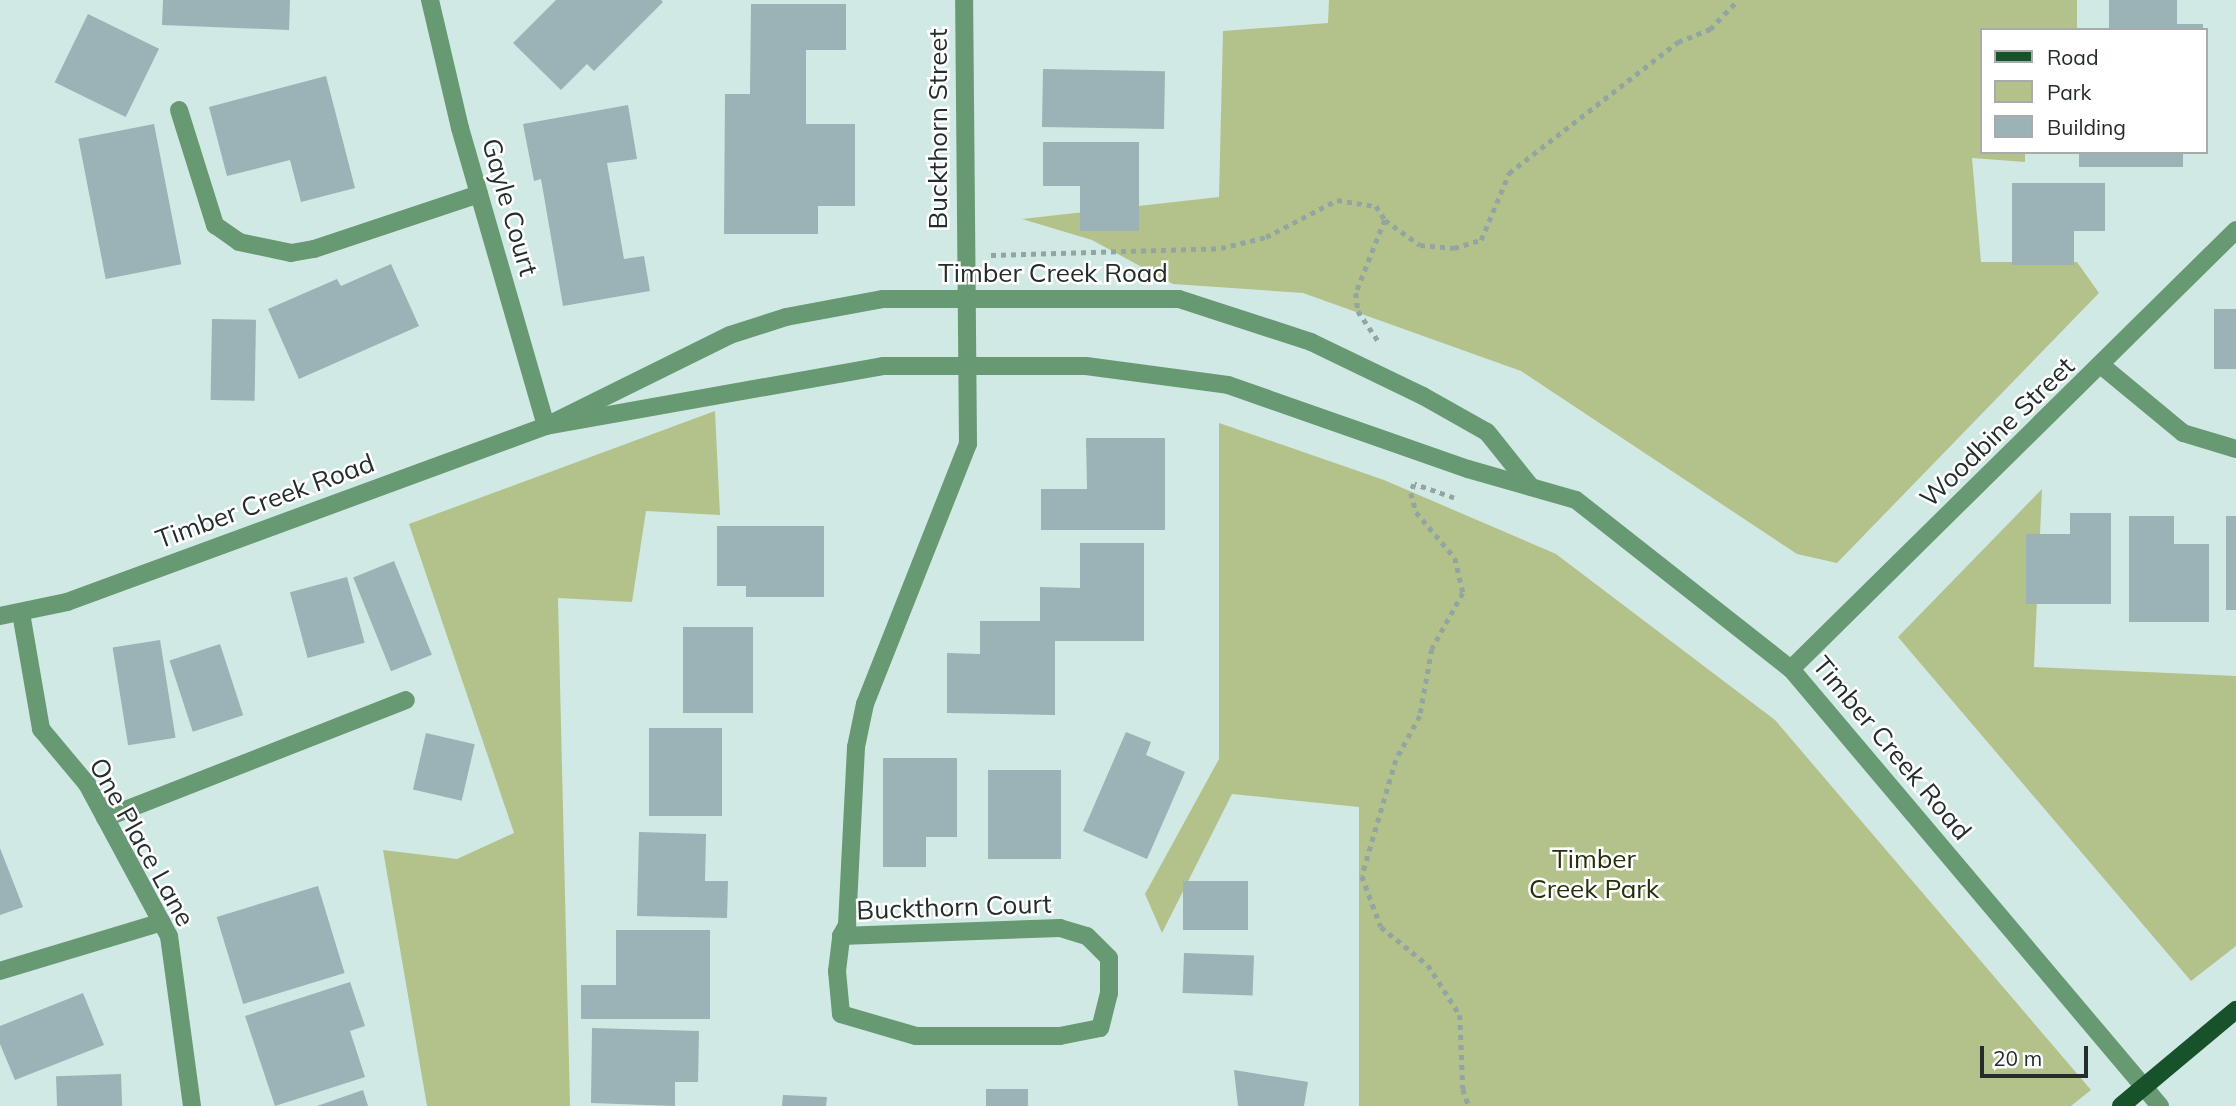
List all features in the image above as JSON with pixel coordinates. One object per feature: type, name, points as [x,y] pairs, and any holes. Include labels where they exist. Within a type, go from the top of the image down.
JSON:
[{"type":"main road","points":[[2121,1106],[2142,1085],[2236,1010]]},
{"type":"street","name":"Gayle Court","points":[[430,0],[479,194],[546,426]]},
{"type":"street","name":"Buckthorn Street","points":[[964,0],[964,299]]},
{"type":"street","points":[[179,110],[215,225],[239,242],[290,253],[313,250],[479,194]]},
{"type":"street","name":"Woodbine Street","points":[[1791,668],[2102,366],[2236,230]]},
{"type":"street","name":"Timber Creek Road","points":[[0,616],[67,602],[546,426],[674,360],[786,317],[883,299],[1179,299],[1311,342],[1487,432],[1531,488]]},
{"type":"street","name":"Buckthorn Court","points":[[841,936],[1060,928],[1087,936],[1109,958],[1109,993],[1100,1028],[1060,1036],[916,1036],[841,1014],[837,971],[841,936],[847,925],[856,747],[865,704],[968,444],[964,299]]},
{"type":"street","name":"Timber Creek Road","points":[[546,426],[851,370],[1086,366],[1228,385],[1531,488],[1576,500],[1791,668],[2160,1106]]},
{"type":"street","points":[[2102,366],[2183,433],[2236,449]]},
{"type":"street","name":"One Place Lane","points":[[21,613],[41,729],[87,784],[169,936],[192,1106]]},
{"type":"street","points":[[105,818],[406,700]]},
{"type":"street","points":[[0,971],[162,922]]},
{"type":"path","points":[[991,255],[1222,248],[1266,237],[1337,200],[1376,206],[1385,220],[1420,245],[1454,248],[1480,240],[1509,173],[1678,42],[1710,29],[1738,0]]},
{"type":"path","points":[[1384,348],[1368,331],[1356,293],[1385,220]]},
{"type":"path","points":[[1454,498],[1414,484],[1411,493],[1416,512],[1455,558],[1463,593],[1432,649],[1420,716],[1396,760],[1362,876],[1381,927],[1427,965],[1460,1015],[1463,1089],[1469,1106]]},
{"type":"green space","points":[[1329,0],[2077,0],[2077,28],[1980,28],[1980,154],[2025,154],[2025,162],[1972,158],[1981,262],[2077,262],[2099,293],[1837,563],[1797,554],[1521,371],[1303,293],[1173,284],[1092,240],[1022,219],[1219,197],[1223,31],[1328,23]]},
{"type":"green space","points":[[715,411],[720,515],[646,511],[632,602],[558,598],[570,1106],[427,1106],[383,850],[457,859],[514,833],[409,524]]},
{"type":"green space","name":"Timber Creek Park","points":[[1219,423],[1384,480],[1556,554],[1775,720],[2091,1090],[2071,1106],[1359,1106],[1359,807],[1232,794],[1162,933],[1145,894],[1219,759]]},
{"type":"green space","points":[[2042,489],[2034,667],[2236,676],[2236,946],[2191,981],[1898,637]]},
{"type":"building","points":[[163,0],[290,0],[289,30],[162,25]]},
{"type":"building","points":[[556,0],[663,2],[594,71],[587,64],[561,90],[513,43]]},
{"type":"building","points":[[2109,0],[2177,0],[2177,24],[2203,24],[2203,28],[2109,28]]},
{"type":"building","points":[[751,4],[846,4],[846,50],[806,50],[806,124],[855,124],[855,206],[818,206],[818,234],[724,234],[725,94],[750,94]]},
{"type":"building","points":[[88,14],[159,49],[126,117],[55,82]]},
{"type":"building","points":[[1043,69],[1165,71],[1164,129],[1042,127]]},
{"type":"building","points":[[326,76],[355,188],[301,202],[290,160],[227,176],[209,107]]},
{"type":"building","points":[[628,105],[637,159],[607,163],[624,259],[644,256],[650,291],[563,306],[541,179],[534,181],[523,124]]},
{"type":"building","points":[[154,124],[181,264],[106,279],[78,139]]},
{"type":"building","points":[[1043,142],[1139,142],[1139,231],[1080,231],[1080,186],[1043,186]]},
{"type":"building","points":[[2079,154],[2183,154],[2183,167],[2079,167]]},
{"type":"building","points":[[2012,183],[2105,183],[2105,231],[2074,231],[2074,265],[2012,265]]},
{"type":"building","points":[[391,264],[419,326],[299,379],[268,309],[337,279],[341,286]]},
{"type":"building","points":[[2214,309],[2236,309],[2236,369],[2214,369]]},
{"type":"building","points":[[212,319],[256,320],[255,401],[211,400]]},
{"type":"building","points":[[1086,438],[1165,438],[1165,530],[1041,530],[1041,489],[1087,489]]},
{"type":"building","points":[[2070,513],[2111,513],[2111,604],[2026,604],[2026,534],[2070,534]]},
{"type":"building","points":[[2129,516],[2174,516],[2174,544],[2209,544],[2209,622],[2129,622]]},
{"type":"building","points":[[2226,516],[2236,516],[2236,610],[2226,610]]},
{"type":"building","points":[[717,526],[824,526],[824,597],[746,597],[746,586],[717,586]]},
{"type":"building","points":[[1080,543],[1144,543],[1144,641],[1055,641],[1055,715],[947,713],[947,653],[980,654],[980,621],[1040,621],[1040,587],[1080,588]]},
{"type":"building","points":[[394,561],[432,655],[391,671],[353,577]]},
{"type":"building","points":[[347,577],[365,643],[308,658],[290,592]]},
{"type":"building","points":[[683,627],[753,627],[753,713],[683,713]]},
{"type":"building","points":[[160,640],[175,738],[128,745],[113,648]]},
{"type":"building","points":[[220,644],[243,715],[193,732],[170,660]]},
{"type":"building","points":[[649,728],[722,728],[722,816],[649,816]]},
{"type":"building","points":[[1126,732],[1151,742],[1146,755],[1185,772],[1147,859],[1083,831]]},
{"type":"building","points":[[426,733],[475,744],[462,801],[413,790]]},
{"type":"building","points":[[883,758],[957,758],[957,837],[926,837],[926,867],[883,867]]},
{"type":"building","points":[[988,770],[1061,770],[1061,859],[988,859]]},
{"type":"building","points":[[639,832],[706,834],[705,881],[728,881],[727,918],[637,916]]},
{"type":"building","points":[[0,848],[23,907],[0,915]]},
{"type":"building","points":[[1183,881],[1248,881],[1248,930],[1183,930]]},
{"type":"building","points":[[318,886],[345,973],[243,1004],[217,917]]},
{"type":"building","points":[[616,930],[710,930],[710,1019],[581,1019],[581,985],[616,985]]},
{"type":"building","points":[[1184,953],[1254,955],[1253,995],[1183,993]]},
{"type":"building","points":[[350,982],[365,1026],[350,1031],[365,1077],[275,1106],[245,1016]]},
{"type":"building","points":[[83,993],[104,1045],[15,1080],[0,1044],[0,1026]]},
{"type":"building","points":[[592,1028],[699,1031],[698,1082],[675,1082],[675,1106],[591,1103]]},
{"type":"building","points":[[1234,1070],[1308,1082],[1304,1106],[1238,1106]]},
{"type":"building","points":[[121,1074],[122,1106],[57,1106],[56,1076]]},
{"type":"building","points":[[986,1089],[1028,1089],[1028,1106],[986,1106]]},
{"type":"building","points":[[363,1090],[368,1106],[317,1106]]},
{"type":"building","points":[[783,1095],[827,1097],[826,1106],[782,1106]]}]
